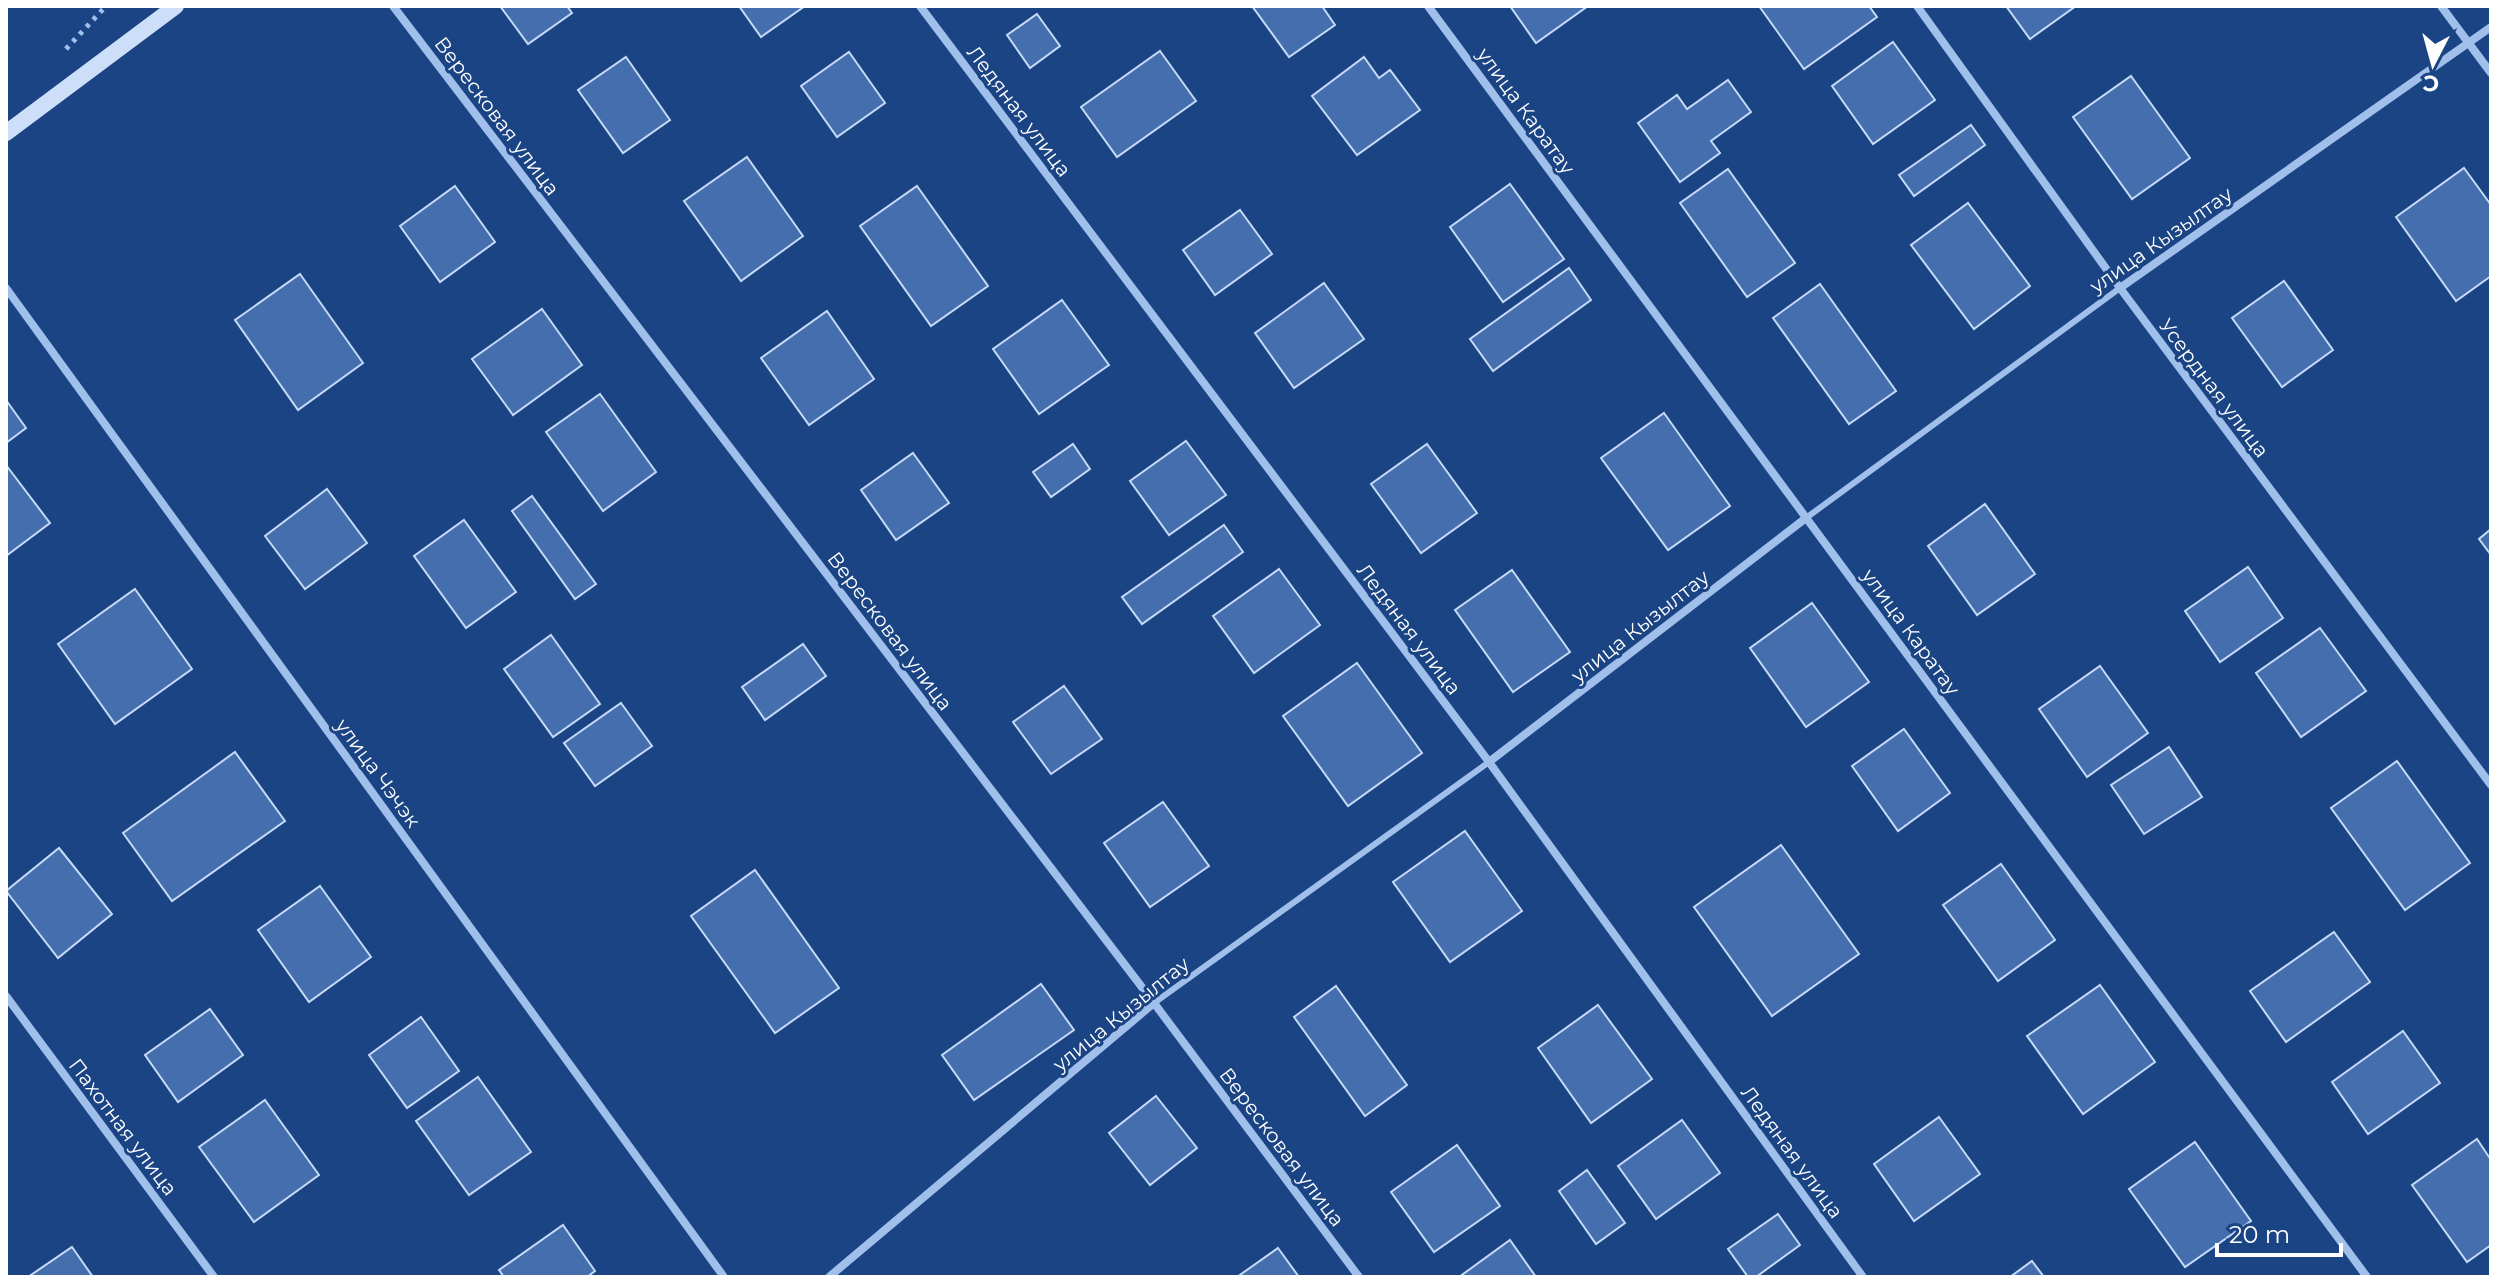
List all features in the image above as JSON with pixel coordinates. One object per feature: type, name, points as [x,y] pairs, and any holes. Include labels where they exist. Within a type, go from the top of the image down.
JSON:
[{"type":"street","points":[[6,133],[176,6]]},
{"type":"street","name":"Вересковая улица","points":[[393,6],[1154,1003],[1359,1277]]},
{"type":"street","name":"Ледяная улица","points":[[920,6],[1489,762],[1863,1277]]},
{"type":"street","name":"улица Каратау","points":[[1428,6],[2367,1277]]},
{"type":"street","name":"Усердная улица","points":[[1917,6],[2120,288],[2491,785]]},
{"type":"street","points":[[2441,6],[2491,73]]},
{"type":"street","name":"улица Кызылтау","points":[[2120,288],[2491,27]]},
{"type":"street","name":"улица Чэчэк","points":[[6,288],[724,1277]]},
{"type":"street","name":"улица Кызылтау","points":[[1489,762],[1806,518]]},
{"type":"street","name":"Пахотная улица","points":[[6,996],[214,1277]]},
{"type":"street","name":"улица Кызылтау","points":[[829,1277],[1154,1003]]},
{"type":"lane","name":"улица Кызылтау","points":[[1806,518],[2120,288]]},
{"type":"lane","name":"улица Кызылтау","points":[[1154,1003],[1489,762]]},
{"type":"building","points":[[500,6],[567,6],[572,13],[528,44]]},
{"type":"building","points":[[739,6],[805,6],[761,37]]},
{"type":"building","points":[[1252,6],[1322,6],[1335,25],[1289,57]]},
{"type":"building","points":[[1510,6],[1588,6],[1536,43]]},
{"type":"building","points":[[1759,6],[1869,6],[1877,17],[1804,69]]},
{"type":"building","points":[[2006,6],[2076,6],[2030,39]]},
{"type":"building","points":[[1037,14],[1060,46],[1030,68],[1007,35]]},
{"type":"building","points":[[1893,42],[1935,100],[1873,144],[1832,86]]},
{"type":"building","points":[[1160,51],[1196,101],[1117,157],[1081,107]]},
{"type":"building","points":[[849,52],[885,103],[837,137],[801,86]]},
{"type":"building","points":[[626,57],[670,120],[623,153],[578,90]]},
{"type":"building","points":[[1364,57],[1379,78],[1390,70],[1420,110],[1357,155],[1312,96]]},
{"type":"building","points":[[2131,76],[2190,158],[2132,199],[2073,117]]},
{"type":"building","points":[[1728,80],[1751,112],[1711,141],[1720,153],[1680,182],[1638,123],[1677,95],[1687,109]]},
{"type":"building","points":[[1971,125],[1985,145],[1914,196],[1899,175]]},
{"type":"building","points":[[747,157],[803,236],[741,281],[684,201]]},
{"type":"building","points":[[2464,168],[2491,205],[2491,276],[2456,301],[2396,217]]},
{"type":"building","points":[[1728,169],[1795,263],[1747,297],[1680,203]]},
{"type":"building","points":[[1510,184],[1564,259],[1503,302],[1450,227]]},
{"type":"building","points":[[455,186],[495,242],[440,282],[400,226]]},
{"type":"building","points":[[917,186],[988,286],[931,326],[860,226]]},
{"type":"building","points":[[1968,203],[2030,286],[1974,329],[1911,245]]},
{"type":"building","points":[[1240,210],[1272,254],[1215,295],[1183,250]]},
{"type":"building","points":[[1569,268],[1591,300],[1493,371],[1470,339]]},
{"type":"building","points":[[300,274],[363,363],[298,410],[235,320]]},
{"type":"building","points":[[2284,281],[2333,350],[2282,387],[2232,318]]},
{"type":"building","points":[[1324,283],[1364,339],[1294,388],[1255,333]]},
{"type":"building","points":[[1820,284],[1896,391],[1849,424],[1773,318]]},
{"type":"building","points":[[1062,300],[1109,365],[1039,414],[993,349]]},
{"type":"building","points":[[542,309],[582,365],[513,415],[472,359]]},
{"type":"building","points":[[827,311],[874,379],[809,425],[761,358]]},
{"type":"building","points":[[600,394],[656,472],[603,511],[546,432]]},
{"type":"building","points":[[6,400],[26,428],[6,443]]},
{"type":"building","points":[[1664,413],[1730,506],[1668,550],[1601,458]]},
{"type":"building","points":[[1186,441],[1226,495],[1169,535],[1130,481]]},
{"type":"building","points":[[1073,444],[1090,469],[1051,497],[1033,472]]},
{"type":"building","points":[[1427,444],[1477,513],[1421,553],[1371,484]]},
{"type":"building","points":[[913,453],[949,503],[896,540],[861,490]]},
{"type":"building","points":[[6,465],[50,523],[6,556]]},
{"type":"building","points":[[327,489],[367,543],[305,589],[265,536]]},
{"type":"building","points":[[532,496],[596,584],[575,599],[512,511]]},
{"type":"building","points":[[1985,504],[2035,574],[1977,615],[1928,546]]},
{"type":"building","points":[[464,520],[516,592],[466,628],[414,556]]},
{"type":"building","points":[[1224,525],[1243,552],[1142,624],[1122,597]]},
{"type":"building","points":[[2491,529],[2491,555],[2479,539]]},
{"type":"building","points":[[2248,567],[2283,618],[2220,662],[2185,611]]},
{"type":"building","points":[[1279,569],[1320,625],[1254,673],[1213,616]]},
{"type":"building","points":[[1512,570],[1570,652],[1513,692],[1455,610]]},
{"type":"building","points":[[135,589],[192,669],[115,724],[58,644]]},
{"type":"building","points":[[1812,603],[1869,682],[1806,727],[1750,648]]},
{"type":"building","points":[[2320,628],[2366,691],[2301,737],[2256,673]]},
{"type":"building","points":[[551,635],[600,704],[553,737],[504,669]]},
{"type":"building","points":[[803,644],[826,676],[765,720],[742,687]]},
{"type":"building","points":[[1357,663],[1422,753],[1348,806],[1283,716]]},
{"type":"building","points":[[2100,666],[2148,733],[2087,777],[2039,709]]},
{"type":"building","points":[[1064,686],[1102,739],[1051,774],[1013,722]]},
{"type":"building","points":[[621,703],[652,746],[595,786],[564,743]]},
{"type":"building","points":[[1904,729],[1950,793],[1898,831],[1852,766]]},
{"type":"building","points":[[2169,747],[2202,797],[2144,834],[2111,785]]},
{"type":"building","points":[[235,752],[285,821],[172,901],[123,833]]},
{"type":"building","points":[[2397,761],[2470,863],[2405,910],[2331,808]]},
{"type":"building","points":[[1163,802],[1209,866],[1150,907],[1104,843]]},
{"type":"building","points":[[1465,831],[1522,911],[1450,962],[1393,882]]},
{"type":"building","points":[[1781,845],[1859,954],[1772,1016],[1694,907]]},
{"type":"building","points":[[59,848],[112,914],[58,958],[6,891]]},
{"type":"building","points":[[2001,864],[2055,940],[1998,981],[1943,905]]},
{"type":"building","points":[[755,870],[839,988],[775,1033],[691,916]]},
{"type":"building","points":[[320,886],[371,957],[309,1002],[258,930]]},
{"type":"building","points":[[2334,932],[2370,982],[2286,1042],[2250,991]]},
{"type":"building","points":[[1041,984],[1074,1030],[974,1100],[942,1055]]},
{"type":"building","points":[[2100,985],[2155,1062],[2083,1114],[2027,1036]]},
{"type":"building","points":[[1336,986],[1407,1085],[1365,1116],[1294,1017]]},
{"type":"building","points":[[1598,1005],[1652,1079],[1591,1123],[1538,1048]]},
{"type":"building","points":[[210,1009],[243,1055],[178,1102],[145,1055]]},
{"type":"building","points":[[421,1017],[459,1071],[407,1108],[369,1055]]},
{"type":"building","points":[[2403,1031],[2440,1083],[2368,1134],[2332,1082]]},
{"type":"building","points":[[478,1077],[531,1152],[469,1195],[416,1121]]},
{"type":"building","points":[[1156,1096],[1197,1148],[1150,1185],[1109,1133]]},
{"type":"building","points":[[265,1100],[319,1175],[254,1222],[199,1147]]},
{"type":"building","points":[[1939,1117],[1980,1174],[1914,1221],[1874,1164]]},
{"type":"building","points":[[1682,1120],[1720,1173],[1656,1219],[1618,1166]]},
{"type":"building","points":[[2477,1139],[2491,1160],[2491,1245],[2467,1262],[2412,1185]]},
{"type":"building","points":[[2195,1142],[2251,1221],[2185,1267],[2129,1189]]},
{"type":"building","points":[[1457,1145],[1500,1206],[1434,1252],[1391,1192]]},
{"type":"building","points":[[1587,1170],[1625,1223],[1596,1244],[1559,1191]]},
{"type":"building","points":[[1778,1214],[1800,1245],[1756,1277],[1748,1277],[1728,1249]]},
{"type":"building","points":[[563,1225],[595,1271],[587,1277],[504,1277],[499,1270]]},
{"type":"building","points":[[1510,1240],[1536,1277],[1459,1277]]},
{"type":"building","points":[[72,1247],[93,1277],[28,1277]]},
{"type":"building","points":[[1278,1248],[1299,1277],[1237,1277]]},
{"type":"building","points":[[2032,1261],[2044,1277],[2010,1277]]}]
